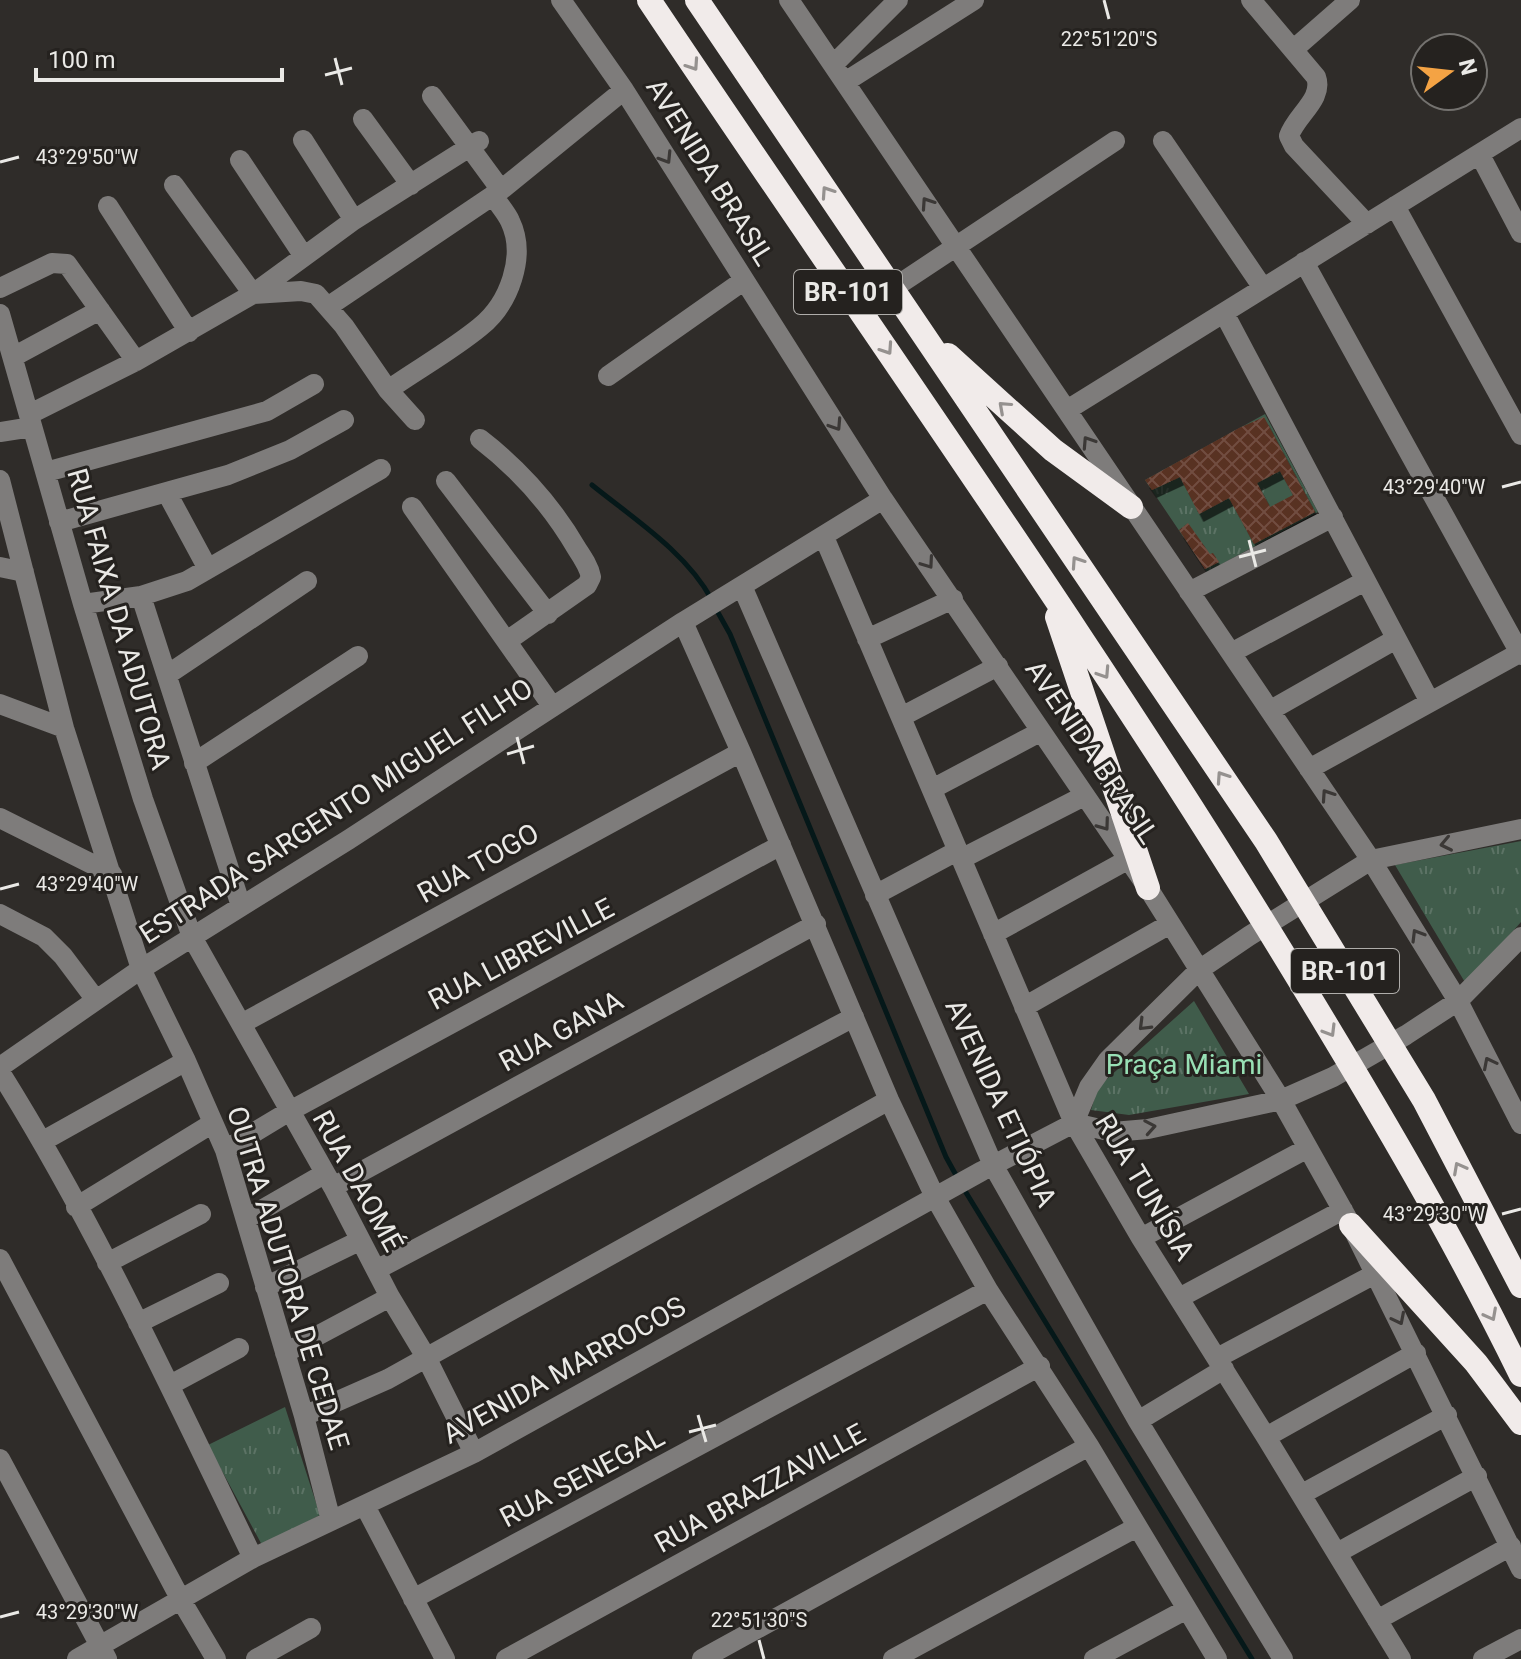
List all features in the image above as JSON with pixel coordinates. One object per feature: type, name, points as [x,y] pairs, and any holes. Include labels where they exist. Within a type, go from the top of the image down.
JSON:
[{"type":"highway","name":"AVENIDA BRASIL","points":[[649,0],[1047,584],[1231,868],[1386,1124],[1494,1319],[1521,1375]]},
{"type":"highway","name":"BR-101","points":[[697,0],[1266,841],[1424,1100],[1521,1286]]},
{"type":"highway","points":[[917,327],[1053,450],[1131,507]]},
{"type":"highway","points":[[1047,584],[1148,888]]},
{"type":"highway","points":[[1347,1217],[1476,1363],[1521,1423]]},
{"type":"street","name":"AVENIDA BRASIL","points":[[561,0],[624,90],[883,499],[1148,888],[1281,1100],[1347,1217],[1521,1569]]},
{"type":"street","points":[[789,0],[1371,860],[1516,1102],[1521,1124]]},
{"type":"street","points":[[845,82],[974,0]]},
{"type":"street","points":[[1294,49],[1350,0]]},
{"type":"street","points":[[833,65],[888,3]]},
{"type":"street","points":[[1263,5],[1316,77],[1320,87],[1289,136],[1294,146],[1367,224]]},
{"type":"street","points":[[329,306],[497,193],[624,90]]},
{"type":"street","points":[[388,390],[482,326],[504,296],[516,264],[517,250],[510,221],[475,144],[432,96]]},
{"type":"street","points":[[363,119],[411,185]]},
{"type":"street","points":[[1067,410],[1521,128]]},
{"type":"street","points":[[303,140],[354,220]]},
{"type":"street","points":[[892,289],[1115,141]]},
{"type":"street","points":[[1163,141],[1263,288]]},
{"type":"street","points":[[0,432],[31,420],[253,294],[354,220],[475,144]]},
{"type":"street","points":[[1480,155],[1521,233]]},
{"type":"street","points":[[240,160],[303,255]]},
{"type":"street","points":[[174,185],[253,294]]},
{"type":"street","points":[[108,206],[189,332]]},
{"type":"street","points":[[1395,206],[1521,435]]},
{"type":"street","points":[[1304,262],[1521,653],[1309,769]]},
{"type":"street","points":[[0,288],[52,263],[67,264],[136,361]]},
{"type":"street","points":[[608,376],[743,281]]},
{"type":"street","points":[[253,294],[301,291],[316,294],[329,306],[388,390],[415,420]]},
{"type":"street","points":[[13,357],[100,310]]},
{"type":"street","points":[[1224,313],[1430,702]]},
{"type":"street","name":"RUA FAIXA DA ADUTORA","points":[[0,314],[83,604],[143,799],[192,937]]},
{"type":"street","points":[[46,472],[267,411],[314,384]]},
{"type":"street","points":[[59,522],[228,475],[263,462],[344,420]]},
{"type":"street","points":[[480,439],[508,460],[542,498],[569,535],[591,577],[587,585],[507,641]]},
{"type":"street","points":[[83,604],[141,596],[166,589],[208,569],[381,469]]},
{"type":"street","points":[[0,480],[64,728],[141,969]]},
{"type":"street","points":[[446,481],[548,614]]},
{"type":"street","points":[[167,493],[208,569]]},
{"type":"street","points":[[742,586],[883,499]]},
{"type":"street","points":[[412,507],[552,706]]},
{"type":"street","points":[[1189,592],[1333,517]]},
{"type":"street","name":"RUA TUNÍSIA","points":[[824,537],[1074,1123],[1141,1238],[1302,1494],[1401,1659]]},
{"type":"street","points":[[0,567],[24,572]]},
{"type":"street","points":[[167,675],[307,581]]},
{"type":"street","points":[[1231,653],[1365,581]]},
{"type":"street","name":"ESTRADA SARGENTO MIGUEL FILHO","points":[[0,1069],[141,969],[742,586]]},
{"type":"street","name":"AVENIDA ETIÓPIA","points":[[742,586],[988,1168],[1283,1659]]},
{"type":"street","points":[[141,596],[241,906]]},
{"type":"street","points":[[867,639],[953,599]]},
{"type":"street","points":[[683,622],[816,924],[889,1100],[941,1194],[988,1290],[1040,1366],[1217,1659]]},
{"type":"street","points":[[1271,710],[1396,639]]},
{"type":"street","points":[[194,763],[358,656]]},
{"type":"street","points":[[901,717],[998,666]]},
{"type":"street","points":[[0,704],[64,728]]},
{"type":"street","points":[[932,789],[1040,732]]},
{"type":"street","name":"RUA TOGO","points":[[241,1024],[741,752]]},
{"type":"street","points":[[875,895],[1084,796]]},
{"type":"street","points":[[0,818],[112,874]]},
{"type":"street","points":[[1521,829],[1371,860],[1199,970],[1108,1060],[1089,1087],[1074,1123],[1113,1132],[1148,1129],[1281,1100],[1333,1077],[1458,1001],[1521,937]]},
{"type":"street","name":"RUA LIBREVILLE","points":[[225,1150],[288,1112],[781,845]]},
{"type":"street","points":[[993,934],[1129,859]]},
{"type":"street","points":[[0,914],[44,937],[63,956],[96,1000]]},
{"type":"street","name":"RUA GANA","points":[[246,1219],[328,1181],[816,924]]},
{"type":"street","points":[[1024,1007],[1170,924]]},
{"type":"street","name":"RUA DAOMÉ","points":[[192,937],[426,1357],[474,1453]]},
{"type":"street","name":"OUTRA ADUTORA DE CEDAE","points":[[141,969],[225,1150],[304,1416],[331,1521]]},
{"type":"street","points":[[376,1270],[854,1017]]},
{"type":"street","points":[[43,1141],[186,1061]]},
{"type":"street","points":[[0,1069],[43,1141],[107,1263],[253,1558]]},
{"type":"street","points":[[304,1416],[388,1379],[889,1100]]},
{"type":"street","points":[[76,1207],[213,1123]]},
{"type":"street","name":"AVENIDA MARROCOS","points":[[77,1659],[104,1652],[181,1600],[253,1558],[474,1453],[1074,1123]]},
{"type":"street","points":[[1141,1238],[1308,1148]]},
{"type":"street","points":[[107,1263],[201,1214]]},
{"type":"street","points":[[1179,1298],[1347,1217]]},
{"type":"street","points":[[265,1287],[359,1241]]},
{"type":"street","points":[[0,1259],[181,1600],[216,1659]]},
{"type":"street","points":[[1138,1421],[1220,1364],[1375,1274]]},
{"type":"street","points":[[138,1323],[219,1283]]},
{"type":"street","name":"RUA SENEGAL","points":[[413,1599],[988,1290]]},
{"type":"street","points":[[285,1353],[390,1297]]},
{"type":"street","points":[[170,1385],[239,1348]]},
{"type":"street","points":[[1266,1437],[1416,1353]]},
{"type":"street","name":"RUA BRAZZAVILLE","points":[[506,1659],[1040,1366]]},
{"type":"street","points":[[1302,1494],[1447,1415]]},
{"type":"street","points":[[702,1659],[1089,1446]]},
{"type":"street","points":[[0,1459],[104,1652]]},
{"type":"street","points":[[1337,1553],[1477,1476]]},
{"type":"street","points":[[365,1506],[445,1659]]},
{"type":"street","points":[[893,1659],[1137,1527]]},
{"type":"street","points":[[1377,1620],[1511,1546]]},
{"type":"street","points":[[1094,1659],[1187,1609]]},
{"type":"street","points":[[256,1659],[311,1628]]},
{"type":"street","points":[[1483,1659],[1521,1639]]},
{"type":"green space","points":[[1265,414],[1318,512],[1207,572],[1145,480]]},
{"type":"green space","points":[[1521,841],[1521,922],[1466,984],[1395,865]]},
{"type":"green space","name":"Praça Miami","points":[[1194,1001],[1249,1094],[1129,1115],[1091,1110],[1098,1087]]},
{"type":"green space","points":[[285,1407],[320,1515],[262,1545],[208,1445]]},
{"type":"building","points":[[1264,417],[1315,512],[1254,544],[1229,498],[1199,514],[1180,477],[1152,490],[1145,480]],"holes":[[[1280,471],[1293,495],[1270,507],[1257,483]]]},
{"type":"building","points":[[1188,523],[1219,562],[1205,569],[1179,530]]},
{"type":"waterway","points":[[592,485],[674,551],[712,600]]},
{"type":"waterway","points":[[716,609],[730,634],[946,1157],[957,1177]]},
{"type":"waterway","points":[[962,1186],[1252,1659]]}]
